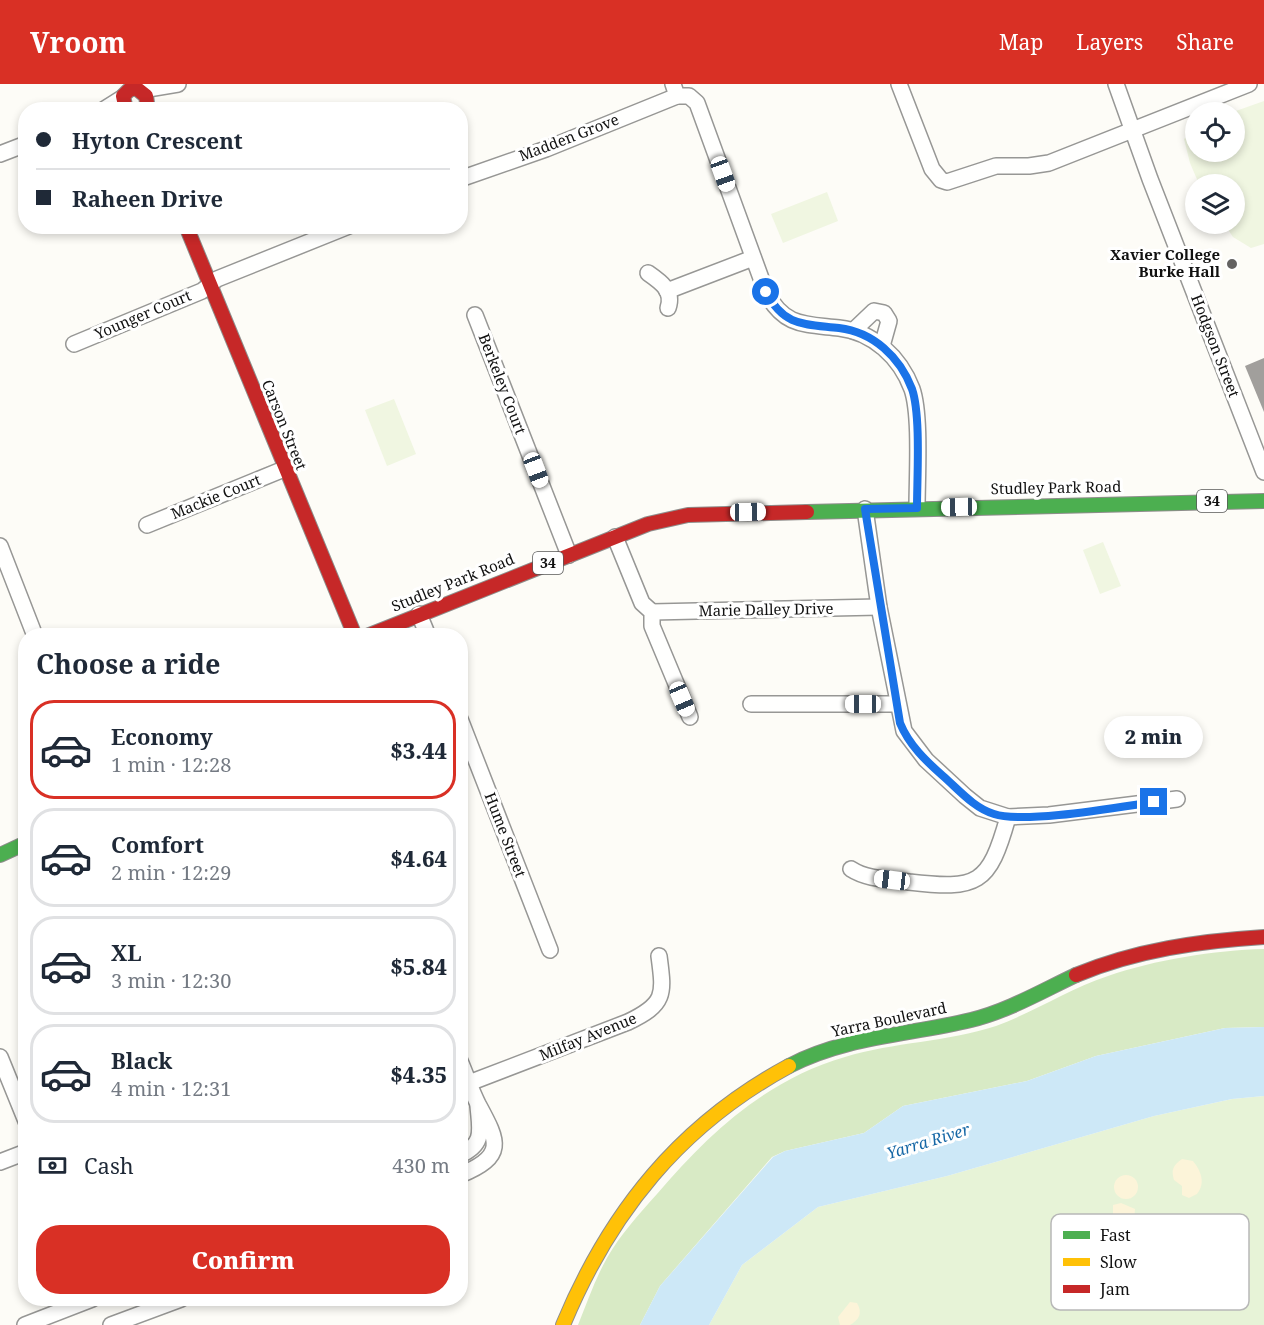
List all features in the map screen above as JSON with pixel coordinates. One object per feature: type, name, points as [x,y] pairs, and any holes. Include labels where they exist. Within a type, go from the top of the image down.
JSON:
[{"type":"main road","points":[[123,97],[129,90],[143,99]]},
{"type":"main road","name":"Carson Street","points":[[189,234],[284,469],[352,628]]},
{"type":"main road","name":"Studley Park Road","points":[[386,628],[615,537],[666,519],[699,514],[1264,501]]},
{"type":"main road","points":[[0,855],[18,847]]},
{"type":"main road","name":"Yarra Boulevard","points":[[563,1325],[599,1249],[646,1185],[713,1116],[772,1074],[811,1056],[852,1042],[993,1014],[1073,977],[1116,961],[1191,945],[1264,937]]},
{"type":"street","points":[[143,99],[178,84]]},
{"type":"street","points":[[898,84],[932,169],[941,180],[952,182],[1005,165],[1040,165],[1249,84]]},
{"type":"street","name":"Hodgson Street","points":[[1116,84],[1264,472]]},
{"type":"street","points":[[675,90],[689,96],[697,103],[771,302],[786,316],[808,326],[853,331],[869,337],[882,346],[900,366],[915,401],[917,508]]},
{"type":"street","name":"Madden Grove","points":[[468,176],[546,148],[675,90]]},
{"type":"street","points":[[0,154],[18,147]]},
{"type":"street","points":[[209,285],[217,279],[329,234]]},
{"type":"street","points":[[667,291],[753,258]]},
{"type":"street","points":[[648,273],[667,291],[670,297],[668,308]]},
{"type":"street","name":"Younger Court","points":[[75,344],[202,291],[209,285]]},
{"type":"street","points":[[853,331],[874,311],[884,313],[889,321],[889,328],[882,346]]},
{"type":"street","name":"Berkeley Court","points":[[475,315],[568,555]]},
{"type":"street","name":"Mackie Court","points":[[147,525],[284,469]]},
{"type":"street","points":[[865,509],[896,704],[903,731],[926,760],[980,808],[1008,817],[1049,815],[1177,799]]},
{"type":"street","points":[[615,537],[642,603],[652,612],[652,626],[690,717]]},
{"type":"street","points":[[0,546],[32,628]]},
{"type":"street","name":"Marie Dalley Drive","points":[[652,612],[879,607]]},
{"type":"street","points":[[419,614],[425,628]]},
{"type":"street","points":[[751,704],[896,704]]},
{"type":"street","name":"Hume Street","points":[[468,740],[550,950]]},
{"type":"street","points":[[851,869],[869,877],[939,885],[963,885],[975,880],[993,863],[1008,817]]},
{"type":"street","name":"Milfay Avenue","points":[[469,1083],[628,1022],[650,1011],[660,999],[663,990],[659,956]]},
{"type":"street","points":[[0,1057],[18,1101]]},
{"type":"street","points":[[468,1171],[484,1164],[493,1151],[494,1133],[469,1083]]},
{"type":"street","points":[[468,1151],[475,1148],[478,1142],[480,1132],[478,1103]]},
{"type":"street","points":[[0,1162],[18,1155]]},
{"type":"street","points":[[25,1325],[74,1306]]},
{"type":"street","points":[[111,1325],[151,1319],[170,1306]]},
{"type":"green space","points":[[1264,101],[1264,244],[1251,248],[1231,234],[1245,234],[1245,174],[1195,174],[1190,162],[1245,162],[1245,108]]},
{"type":"green space","points":[[827,192],[838,221],[783,243],[771,214]]},
{"type":"green space","points":[[394,399],[416,454],[387,466],[365,410]]},
{"type":"green space","points":[[1103,542],[1121,586],[1100,594],[1083,550]]},
{"type":"green space","points":[[1264,949],[1264,1027],[1225,1028],[1096,1056],[1027,1081],[903,1106],[864,1133],[785,1151],[772,1157],[660,1286],[640,1325],[578,1325],[607,1258],[637,1217],[697,1150],[719,1130],[765,1094],[790,1080],[816,1067],[864,1052],[996,1026],[1079,987],[1126,970],[1185,957],[1225,951]]},
{"type":"green space","points":[[1264,1096],[1264,1325],[709,1325],[742,1265],[818,1207],[947,1176],[1154,1116],[1232,1099]]},
{"type":"sand","points":[[1182,1159],[1193,1161],[1202,1181],[1197,1194],[1189,1198],[1182,1195],[1182,1186],[1174,1180],[1173,1176],[1174,1168]]},
{"type":"sand","points":[[1126,1175],[1135,1178],[1138,1187],[1135,1196],[1126,1199],[1117,1196],[1114,1187],[1117,1178]]},
{"type":"sand","points":[[1121,1203],[1135,1209],[1135,1214],[1113,1214],[1113,1205]]},
{"type":"sand","points":[[850,1302],[857,1303],[860,1310],[859,1316],[850,1325],[840,1325],[838,1317]]},
{"type":"water","name":"Yarra River","points":[[1264,1027],[1264,1096],[1232,1099],[1154,1116],[947,1176],[818,1207],[742,1265],[709,1325],[640,1325],[660,1286],[773,1157],[785,1151],[864,1133],[903,1106],[1027,1081],[1096,1056],[1225,1028]]},
{"type":"building","points":[[1264,358],[1264,412],[1245,366]]},
{"type":"traffic: fast","points":[[807,512],[1264,501]]},
{"type":"traffic: fast","points":[[0,855],[18,847]]},
{"type":"traffic: fast","points":[[789,1066],[833,1048],[856,1042],[985,1016],[1025,1000],[1076,975]]},
{"type":"traffic: slow","points":[[563,1325],[603,1245],[626,1209],[653,1175],[714,1115],[750,1089],[789,1066]]},
{"type":"traffic: jam","points":[[124,102],[123,96],[129,90],[136,88],[146,96],[147,102]]},
{"type":"traffic: jam","points":[[189,234],[352,628]]},
{"type":"traffic: jam","points":[[387,628],[648,524],[688,515],[807,512]]},
{"type":"traffic: jam","points":[[1076,975],[1122,959],[1169,948],[1264,937]]},
{"type":"place","name":"Xavier College Burke Hall","points":[[1232,264]]},
{"type":"route","points":[[766,292],[777,309],[797,323],[839,328],[869,337],[891,354],[912,390],[916,413],[917,508],[865,509],[896,704],[903,731],[915,748],[965,796],[980,808],[994,814],[1008,817],[1049,815],[1154,802]]}]
